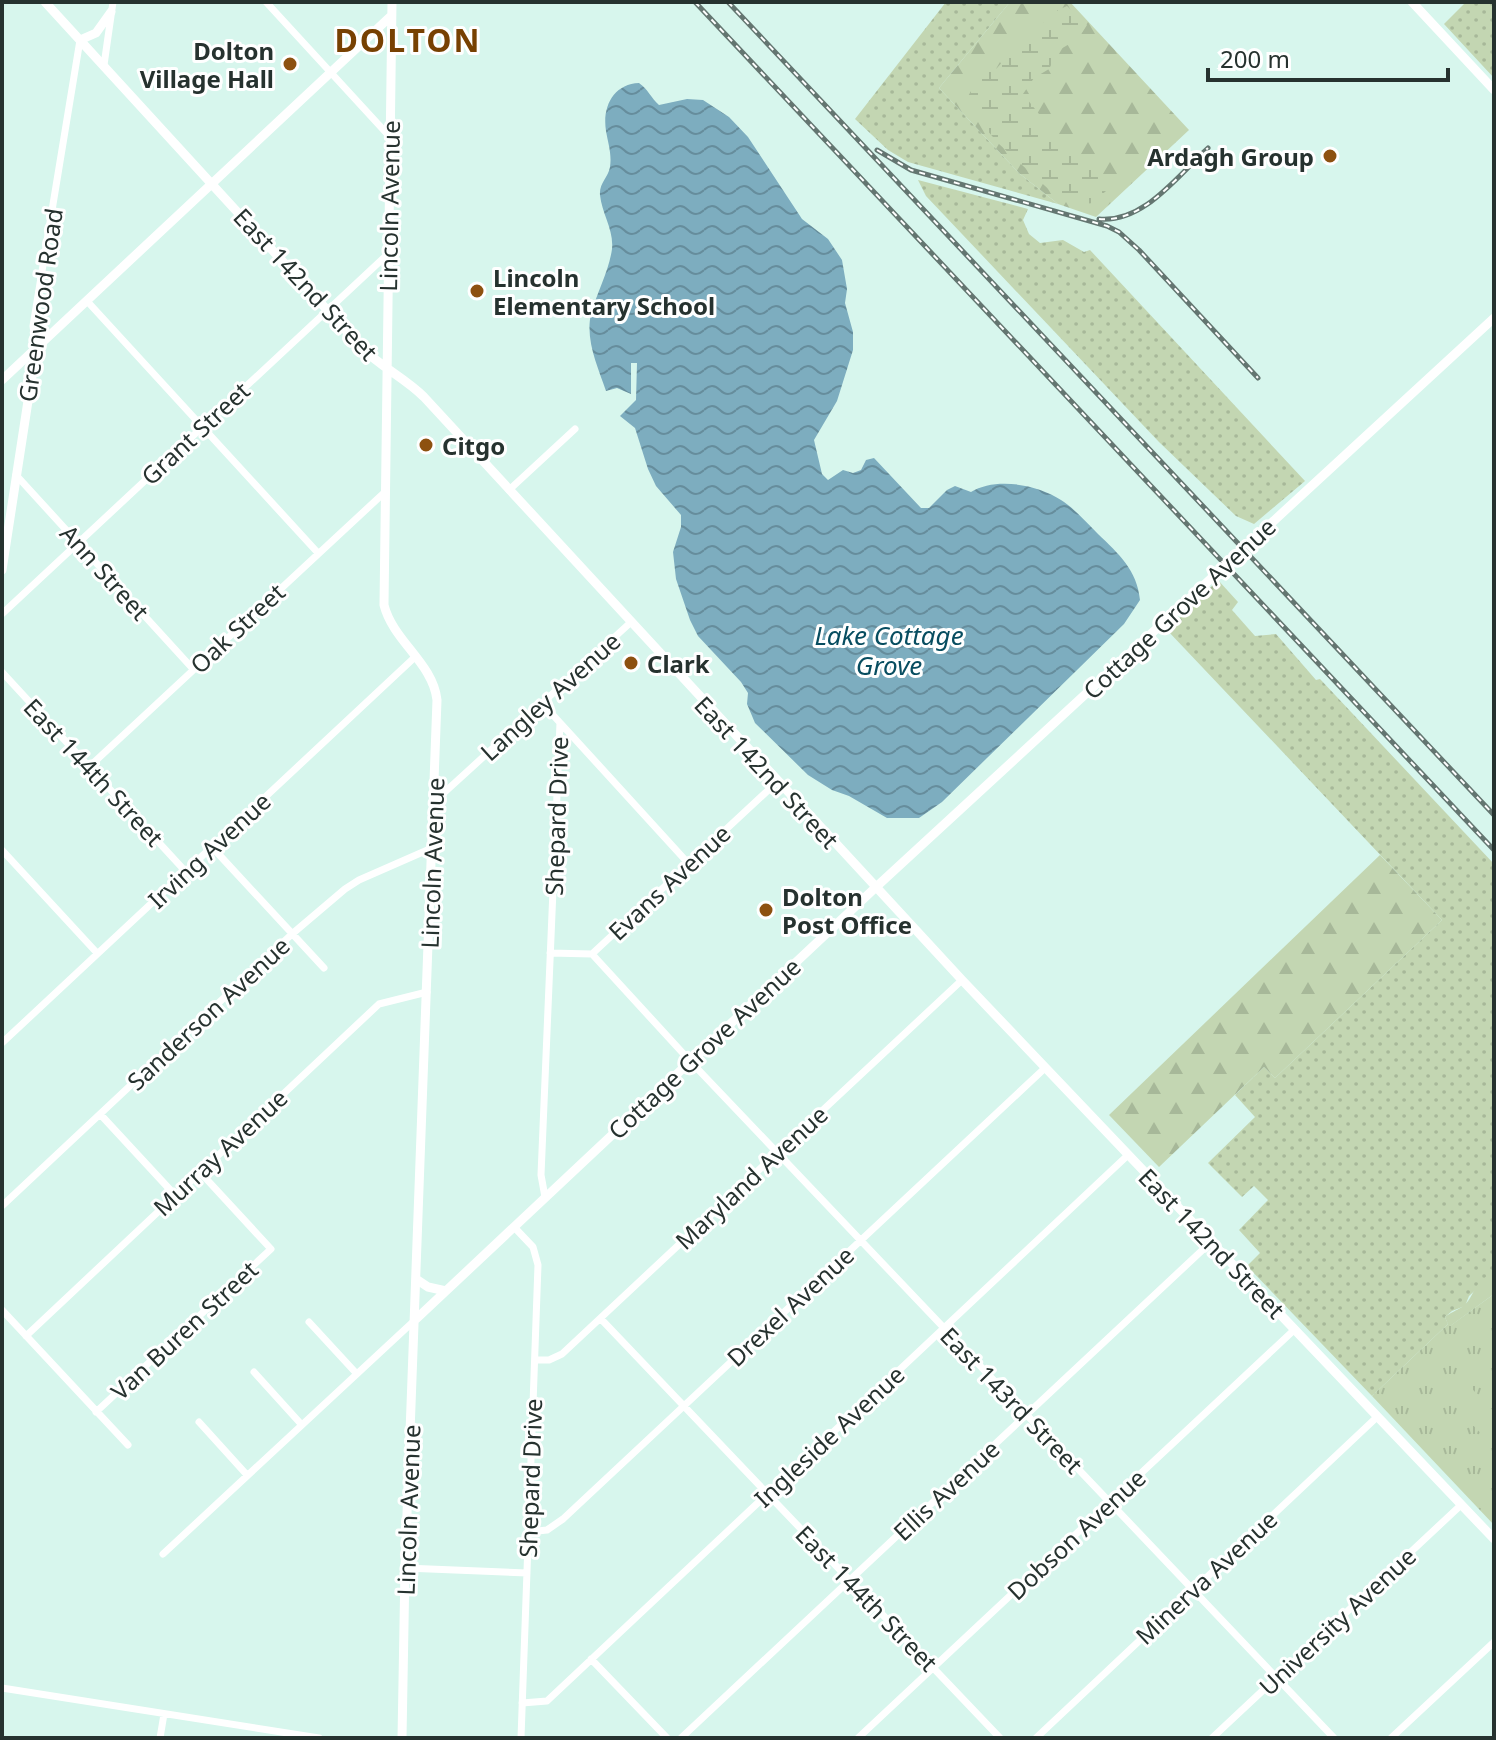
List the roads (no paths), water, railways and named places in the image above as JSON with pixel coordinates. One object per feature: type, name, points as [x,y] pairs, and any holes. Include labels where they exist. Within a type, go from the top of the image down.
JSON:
[{"type":"street","name":"East 142nd Street","points":[[45,2],[327,310],[373,358],[417,390],[875,888],[1494,1539]]},
{"type":"street","points":[[266,2],[390,137]]},
{"type":"street","name":"Lincoln Avenue","points":[[392,2],[384,605],[391,625],[436,692],[435,801],[405,1568],[402,1738]]},
{"type":"street","points":[[1412,2],[1494,90]]},
{"type":"street","points":[[80,40],[96,33],[112,7]]},
{"type":"street","points":[[104,65],[112,7]]},
{"type":"street","points":[[2,380],[391,16]]},
{"type":"street","name":"Greenwood Road","points":[[2,570],[36,349],[33,326],[80,40]]},
{"type":"street","name":"Grant Street","points":[[2,614],[389,253]]},
{"type":"street","points":[[87,301],[318,553]]},
{"type":"street","name":"Cottage Grove Avenue","points":[[163,1554],[875,888],[1494,318]]},
{"type":"street","points":[[509,490],[575,429]]},
{"type":"street","name":"Ann Street","points":[[16,475],[193,669]]},
{"type":"street","name":"Oak Street","points":[[90,766],[386,491]]},
{"type":"street","name":"Langley Avenue","points":[[435,801],[630,623]]},
{"type":"street","name":"Irving Avenue","points":[[2,1043],[415,657]]},
{"type":"street","name":"East 144th Street","points":[[2,672],[186,872]]},
{"type":"street","points":[[542,703],[688,863]]},
{"type":"street","name":"Shepard Drive","points":[[545,1197],[541,1175],[560,723]]},
{"type":"street","name":"Evans Avenue","points":[[550,953],[592,954],[777,782]]},
{"type":"street","points":[[212,847],[324,968]]},
{"type":"street","name":"Sanderson Avenue","points":[[2,1206],[292,934],[359,880],[432,848]]},
{"type":"street","points":[[2,850],[97,953]]},
{"type":"street","name":"East 143rd Street","points":[[592,954],[777,1153],[1334,1738]]},
{"type":"street","name":"Maryland Avenue","points":[[535,1360],[556,1358],[601,1319],[962,980]]},
{"type":"street","name":"Murray Avenue","points":[[26,1336],[379,1004],[427,992]]},
{"type":"street","name":"Drexel Avenue","points":[[528,1532],[555,1526],[1045,1068]]},
{"type":"street","points":[[100,1114],[174,1194]]},
{"type":"street","name":"Ingleside Avenue","points":[[522,1703],[547,1701],[1128,1155]]},
{"type":"street","name":"Van Buren Street","points":[[96,1412],[271,1249],[199,1171]]},
{"type":"street","name":"Shepard Drive","points":[[514,1227],[533,1247],[538,1265],[521,1738]]},
{"type":"street","name":"Ellis Avenue","points":[[681,1738],[1211,1242]]},
{"type":"street","points":[[416,1279],[428,1287],[446,1291]]},
{"type":"street","points":[[2,1310],[128,1445]]},
{"type":"street","name":"East 144th Street","points":[[601,1319],[1000,1738]]},
{"type":"street","points":[[309,1322],[356,1373]]},
{"type":"street","name":"Dobson Avenue","points":[[858,1738],[1294,1330]]},
{"type":"street","points":[[254,1372],[301,1424]]},
{"type":"street","name":"Minerva Avenue","points":[[1036,1738],[1377,1417]]},
{"type":"street","points":[[199,1422],[247,1475]]},
{"type":"street","name":"University Avenue","points":[[1212,1738],[1461,1505]]},
{"type":"street","points":[[405,1568],[527,1573]]},
{"type":"street","points":[[1391,1738],[1494,1642]]},
{"type":"street","points":[[591,1659],[667,1738]]},
{"type":"street","points":[[2,1688],[319,1738]]},
{"type":"street","points":[[160,1738],[164,1714]]},
{"type":"water","name":"Lake Cottage Grove","points":[[639,83],[659,105],[687,99],[703,100],[729,117],[748,137],[802,219],[828,239],[842,260],[853,350],[837,401],[814,440],[822,474],[828,480],[843,470],[853,473],[861,470],[866,460],[874,458],[921,508],[929,508],[955,486],[971,492],[981,487],[1004,484],[1040,490],[1061,500],[1076,512],[1120,556],[1135,580],[1140,600],[1124,624],[942,802],[919,818],[887,818],[808,775],[755,723],[747,704],[748,693],[698,636],[690,620],[676,579],[673,552],[681,527],[681,515],[656,486],[635,428],[620,416],[636,400],[637,363],[631,363],[631,394],[617,388],[606,391],[590,334],[591,314],[612,249],[600,195],[610,162],[606,113],[617,92],[630,84]]},
{"type":"railway","points":[[695,2],[1494,850]]},
{"type":"railway","points":[[728,2],[1494,815]]},
{"type":"railway","points":[[1099,219],[1131,214],[1145,206],[1208,148]]},
{"type":"railway","points":[[877,150],[911,170],[1119,232],[1258,378]]},
{"type":"place","name":"Dolton Village Hall","points":[[290,64]]},
{"type":"place","name":"Ardagh Group","points":[[1330,156]]},
{"type":"place","name":"Lincoln Elementary School","points":[[477,291]]},
{"type":"place","name":"Citgo","points":[[426,445]]},
{"type":"place","name":"Clark","points":[[631,663]]},
{"type":"place","name":"Dolton Post Office","points":[[766,910]]},
{"type":"district","name":"DOLTON","points":[[408,39]]}]
